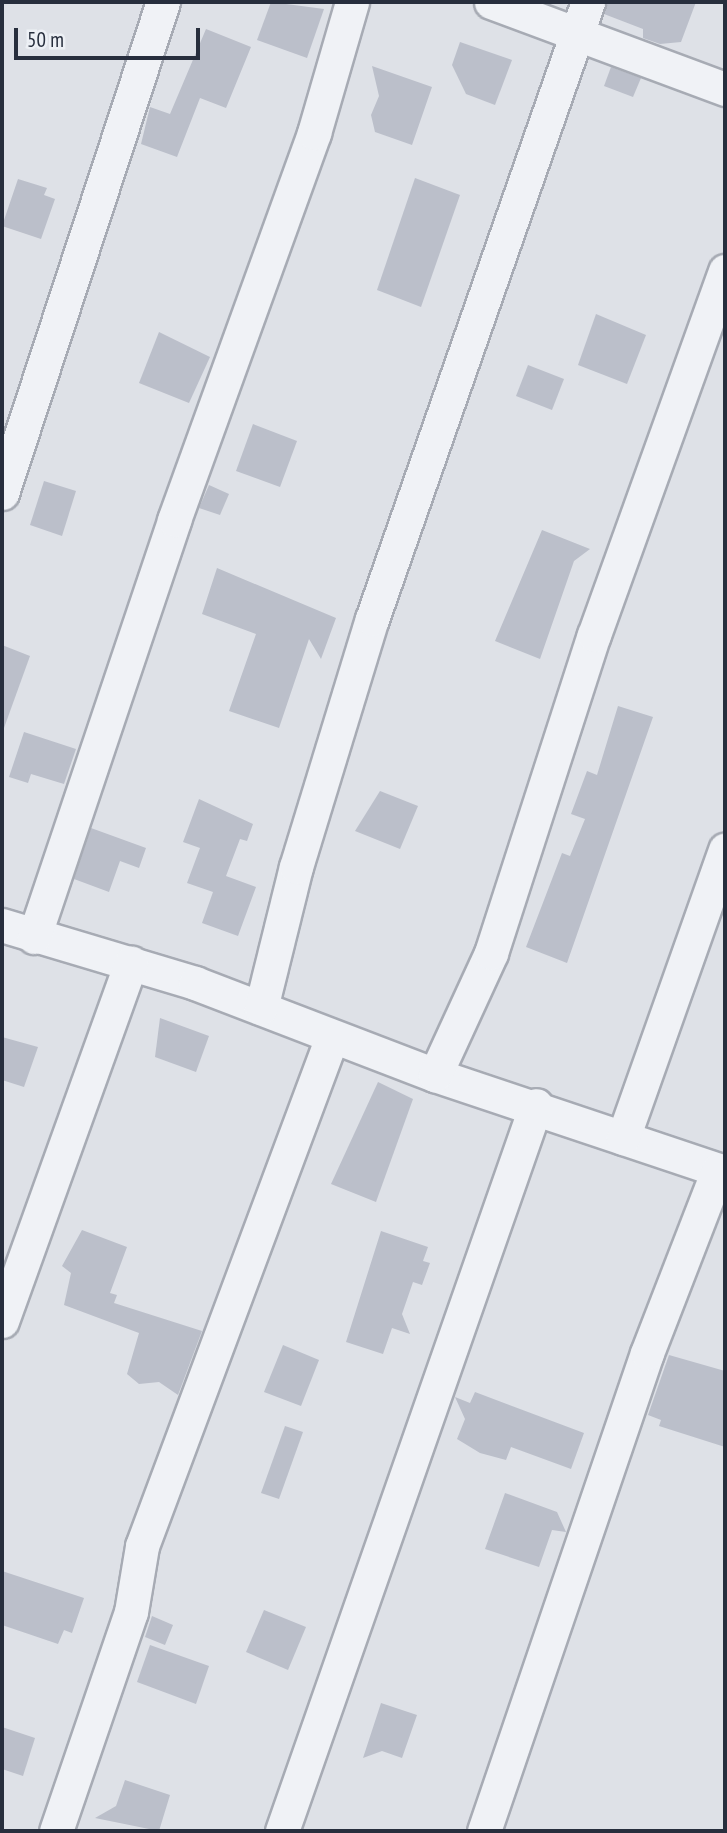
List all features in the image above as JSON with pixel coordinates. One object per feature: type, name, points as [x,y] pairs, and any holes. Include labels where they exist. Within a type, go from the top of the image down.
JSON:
[{"type":"street","points":[[2,493],[163,2]]},
{"type":"street","points":[[34,937],[174,520],[314,133],[352,2]]},
{"type":"street","points":[[491,2],[583,16],[725,89]]},
{"type":"street","points":[[261,1009],[300,855],[372,619],[583,16]]},
{"type":"street","points":[[435,1075],[491,953],[594,635],[725,271]]},
{"type":"street","points":[[623,1138],[725,850]]},
{"type":"street","points":[[2,925],[34,937],[131,961],[435,1075],[536,1105],[722,1171],[647,1353],[484,1831]]},
{"type":"street","points":[[2,1321],[131,961]]},
{"type":"street","points":[[56,1831],[131,1612],[142,1546],[332,1037]]},
{"type":"street","points":[[282,1831],[536,1105]]},
{"type":"building","points":[[271,2],[324,9],[307,58],[257,40]]},
{"type":"building","points":[[607,2],[696,2],[681,42],[660,44],[643,38],[643,29],[604,14]]},
{"type":"building","points":[[206,29],[251,47],[226,108],[200,98],[177,157],[141,144],[150,107],[170,114]]},
{"type":"building","points":[[460,42],[512,60],[495,105],[466,94],[452,65]]},
{"type":"building","points":[[372,66],[432,87],[412,145],[375,132],[371,115],[379,96]]},
{"type":"building","points":[[611,67],[641,78],[633,97],[604,86]]},
{"type":"building","points":[[415,178],[460,195],[421,307],[377,290]]},
{"type":"building","points":[[18,179],[47,188],[44,195],[55,199],[41,239],[2,226]]},
{"type":"building","points":[[596,314],[646,335],[627,384],[578,365]]},
{"type":"building","points":[[159,332],[210,357],[189,403],[139,383]]},
{"type":"building","points":[[528,365],[564,379],[552,410],[516,396]]},
{"type":"building","points":[[253,424],[297,441],[280,487],[236,471]]},
{"type":"building","points":[[44,481],[76,491],[62,536],[30,525]]},
{"type":"building","points":[[209,485],[229,494],[220,515],[199,508]]},
{"type":"building","points":[[542,530],[590,549],[574,561],[540,659],[495,641]]},
{"type":"building","points":[[217,568],[336,618],[321,659],[309,639],[279,728],[229,711],[256,634],[202,614]]},
{"type":"building","points":[[2,645],[30,656],[4,728],[2,728]]},
{"type":"building","points":[[618,706],[653,717],[567,963],[526,947],[562,853],[570,856],[585,819],[571,814],[587,771],[597,775]]},
{"type":"building","points":[[24,732],[76,749],[64,784],[31,774],[28,783],[9,777]]},
{"type":"building","points":[[380,791],[418,806],[400,849],[355,831]]},
{"type":"building","points":[[199,799],[253,824],[247,841],[240,839],[226,876],[256,887],[238,936],[202,923],[213,892],[187,883],[200,848],[183,842]]},
{"type":"building","points":[[91,828],[146,848],[139,868],[120,861],[109,892],[74,879]]},
{"type":"building","points":[[160,1018],[209,1036],[196,1072],[155,1057]]},
{"type":"building","points":[[2,1037],[38,1047],[24,1087],[2,1080]]},
{"type":"building","points":[[378,1082],[413,1099],[376,1202],[331,1184]]},
{"type":"building","points":[[82,1230],[127,1247],[110,1293],[117,1295],[114,1303],[202,1331],[178,1395],[159,1382],[139,1384],[127,1374],[139,1333],[64,1305],[71,1273],[62,1266]]},
{"type":"building","points":[[381,1231],[428,1247],[423,1261],[430,1263],[422,1285],[413,1282],[402,1314],[410,1334],[392,1328],[383,1354],[346,1342]]},
{"type":"building","points":[[283,1345],[319,1360],[301,1406],[264,1392]]},
{"type":"building","points":[[669,1355],[725,1371],[725,1447],[659,1426],[661,1420],[648,1415]]},
{"type":"building","points":[[475,1392],[584,1433],[571,1469],[511,1447],[506,1460],[480,1453],[457,1439],[465,1419],[455,1397],[470,1403]]},
{"type":"building","points":[[285,1426],[303,1432],[279,1499],[261,1493]]},
{"type":"building","points":[[505,1493],[557,1512],[566,1532],[552,1530],[539,1567],[485,1549]]},
{"type":"building","points":[[2,1571],[84,1598],[72,1633],[64,1630],[58,1644],[2,1625]]},
{"type":"building","points":[[264,1610],[306,1627],[288,1670],[246,1652]]},
{"type":"building","points":[[152,1616],[173,1625],[165,1645],[145,1637]]},
{"type":"building","points":[[150,1645],[209,1666],[196,1704],[137,1682]]},
{"type":"building","points":[[381,1703],[417,1715],[402,1758],[382,1751],[363,1758]]},
{"type":"building","points":[[2,1727],[35,1738],[23,1776],[2,1769]]},
{"type":"building","points":[[125,1780],[170,1795],[159,1831],[95,1818],[116,1806]]}]
